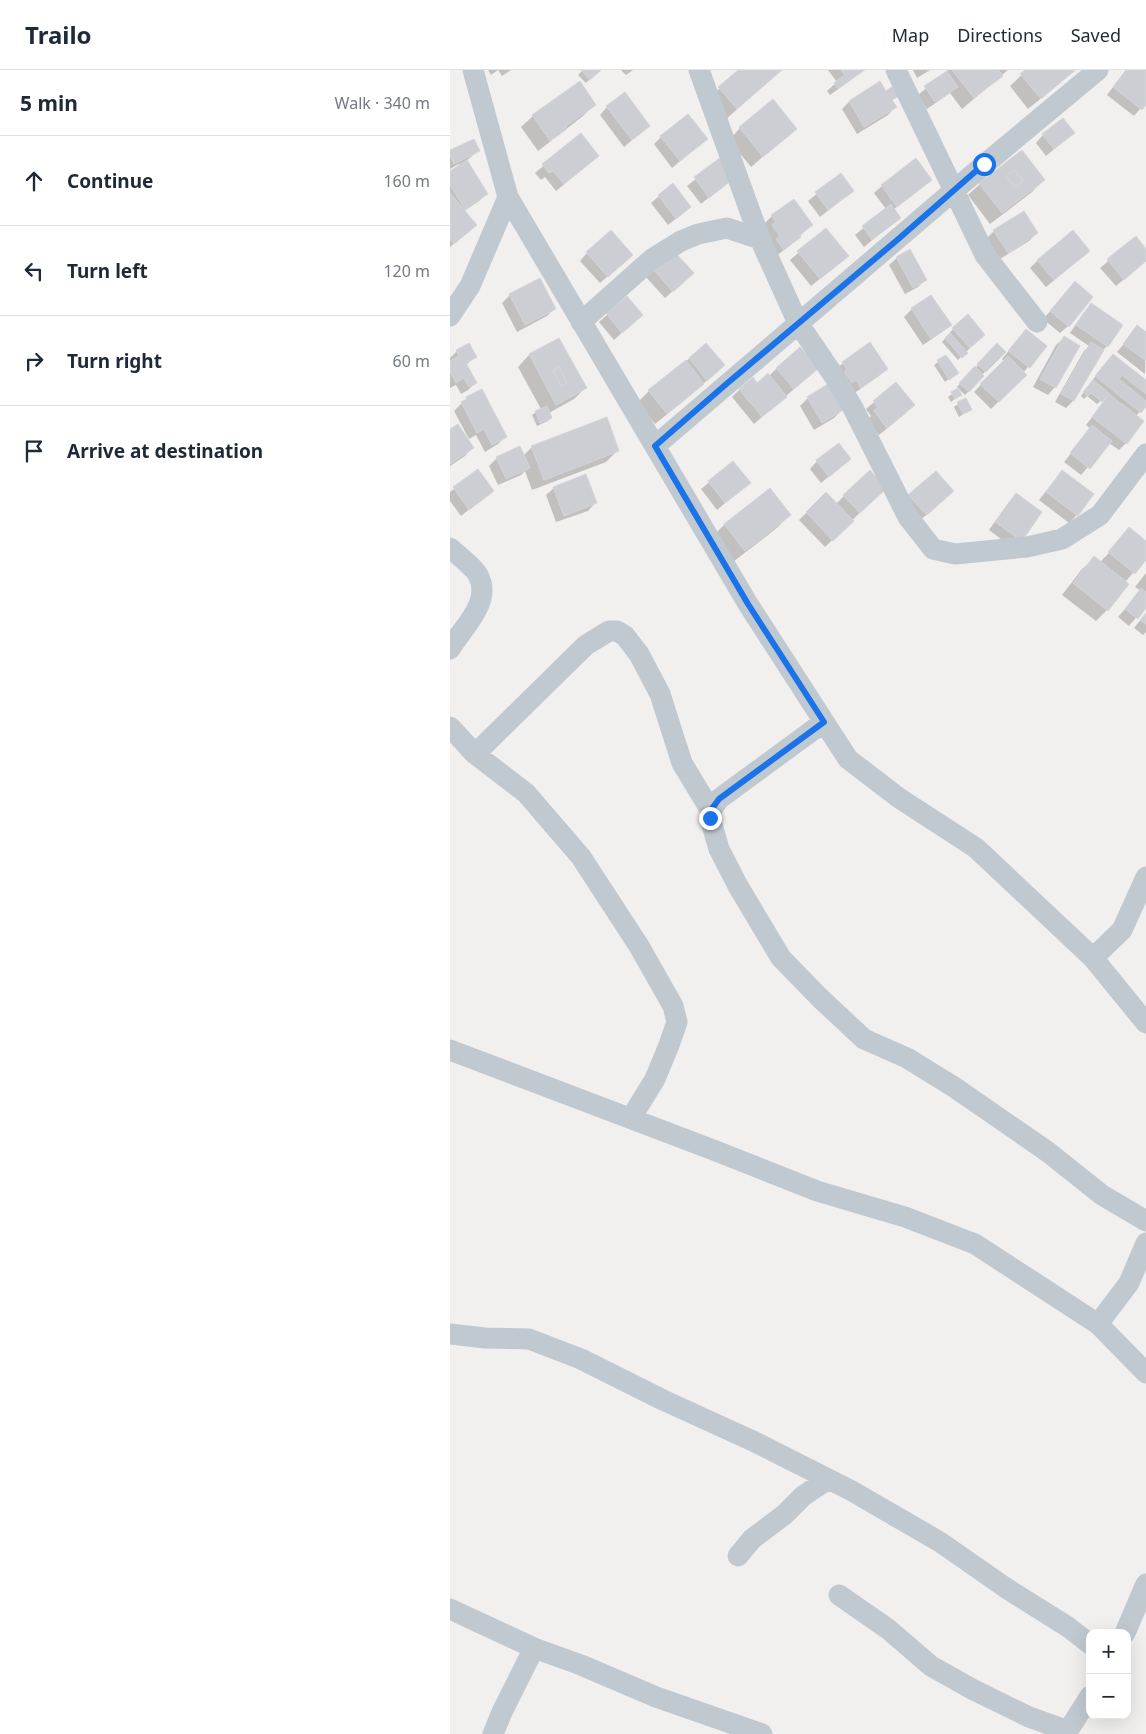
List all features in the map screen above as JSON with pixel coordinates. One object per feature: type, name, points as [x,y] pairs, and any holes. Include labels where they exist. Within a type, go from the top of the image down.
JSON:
[{"type":"street","points":[[474,70],[508,197],[748,604],[848,759],[899,798],[976,848],[1093,958],[1146,1023]]},
{"type":"street","points":[[699,70],[760,239],[798,322],[848,400],[908,518],[934,549],[956,554],[1027,547],[1062,539],[1100,515],[1146,454]]},
{"type":"street","points":[[896,70],[985,255],[1037,322]]},
{"type":"street","points":[[655,446],[798,322],[955,191],[984,164],[1098,70]]},
{"type":"street","points":[[450,316],[470,286],[508,197]]},
{"type":"street","points":[[581,322],[652,258],[681,241],[698,234],[727,228],[760,239]]},
{"type":"street","points":[[450,548],[478,575],[482,589],[480,606],[450,649]]},
{"type":"street","points":[[475,754],[586,646],[608,631],[618,631],[625,636],[639,654],[660,694],[682,763],[711,810]]},
{"type":"street","points":[[824,722],[719,799],[711,810],[710,818],[718,849],[781,958],[864,1039],[907,1058],[954,1087],[1048,1152],[1102,1195],[1146,1220]]},
{"type":"street","points":[[450,727],[475,754],[526,794],[581,857],[639,946],[673,1006],[677,1022],[669,1045],[655,1079],[631,1118]]},
{"type":"street","points":[[1093,958],[1122,930],[1146,877]]},
{"type":"street","points":[[450,1050],[817,1191],[905,1217],[975,1244],[1098,1324],[1146,1373]]},
{"type":"street","points":[[1098,1324],[1129,1284],[1146,1243]]},
{"type":"street","points":[[450,1334],[529,1340],[582,1359],[663,1400],[755,1442],[828,1479],[940,1542],[1086,1641]]},
{"type":"street","points":[[738,1556],[752,1539],[784,1515],[803,1496],[828,1479]]},
{"type":"street","points":[[1127,1629],[1146,1584]]},
{"type":"street","points":[[839,1595],[888,1629],[931,1666],[1029,1717],[1067,1732],[1086,1702]]},
{"type":"street","points":[[450,1609],[534,1648],[581,1665],[656,1697],[762,1734]]},
{"type":"street","points":[[493,1734],[534,1648]]},
{"type":"building","points":[[581,70],[601,70],[590,80]]},
{"type":"building","points":[[738,70],[782,70],[737,109],[718,87]]},
{"type":"building","points":[[841,70],[864,70],[838,89],[834,83],[845,75]]},
{"type":"building","points":[[952,70],[998,70],[1003,76],[974,98]]},
{"type":"building","points":[[1025,70],[1075,70],[1041,99],[1020,74]]},
{"type":"building","points":[[1126,70],[1146,70],[1146,105],[1142,110],[1113,87]]},
{"type":"building","points":[[947,71],[958,87],[935,102],[924,86]]},
{"type":"building","points":[[580,81],[596,105],[566,126],[567,129],[550,141],[532,115]]},
{"type":"building","points":[[880,81],[886,91],[893,86],[899,96],[892,100],[897,107],[864,127],[849,101]]},
{"type":"building","points":[[625,92],[650,126],[632,140],[606,106]]},
{"type":"building","points":[[773,99],[797,129],[763,157],[739,127]]},
{"type":"building","points":[[688,114],[708,139],[680,161],[660,136]]},
{"type":"building","points":[[1063,118],[1075,133],[1054,149],[1042,134]]},
{"type":"building","points":[[581,133],[599,156],[564,184],[553,171],[549,173],[542,164]]},
{"type":"building","points":[[474,139],[480,151],[454,164],[450,150]]},
{"type":"building","points":[[1022,150],[1045,180],[1002,213],[979,183]],"holes":[[[1014,170],[1023,181],[1015,187],[1006,176]]]},
{"type":"building","points":[[721,157],[736,177],[709,198],[694,177]]},
{"type":"building","points":[[916,158],[932,180],[897,207],[881,185]]},
{"type":"building","points":[[467,160],[488,194],[465,209],[450,185],[450,171]]},
{"type":"building","points":[[1014,170],[1023,181],[1015,187],[1006,176]]},
{"type":"building","points":[[841,173],[854,191],[828,210],[815,192]]},
{"type":"building","points":[[673,183],[691,207],[676,219],[658,195]]},
{"type":"building","points":[[450,193],[477,225],[454,244],[450,239]]},
{"type":"building","points":[[794,199],[813,225],[799,235],[801,237],[784,250],[776,239],[780,237],[772,225],[776,222],[771,215]]},
{"type":"building","points":[[891,204],[901,218],[872,240],[862,226]]},
{"type":"building","points":[[1024,211],[1038,233],[1008,253],[993,230]]},
{"type":"building","points":[[826,228],[849,256],[820,279],[797,251]]},
{"type":"building","points":[[611,230],[633,255],[608,277],[586,252]]},
{"type":"building","points":[[1073,230],[1090,251],[1054,280],[1037,260]]},
{"type":"building","points":[[1136,236],[1146,249],[1146,261],[1124,280],[1107,259]]},
{"type":"building","points":[[672,249],[694,273],[673,292],[652,268]]},
{"type":"building","points":[[910,249],[927,280],[913,288],[896,257]]},
{"type":"building","points":[[540,278],[556,309],[525,325],[509,294]]},
{"type":"building","points":[[1075,281],[1093,297],[1069,327],[1050,311]]},
{"type":"building","points":[[931,295],[952,325],[931,339],[911,308]]},
{"type":"building","points":[[627,296],[643,315],[622,333],[606,313]]},
{"type":"building","points":[[1091,303],[1123,325],[1108,347],[1076,325]]},
{"type":"building","points":[[968,314],[985,335],[970,348],[952,328]]},
{"type":"building","points":[[1137,325],[1146,332],[1146,361],[1123,344]]},
{"type":"building","points":[[1026,329],[1047,346],[1030,368],[1008,351]]},
{"type":"building","points":[[950,333],[968,353],[962,358],[945,338]]},
{"type":"building","points":[[1064,336],[1080,346],[1056,388],[1040,379]]},
{"type":"building","points":[[559,338],[587,388],[556,405],[529,354]],"holes":[[[559,367],[567,383],[561,386],[553,370]]]},
{"type":"building","points":[[870,342],[888,369],[861,388],[856,380],[852,383],[844,372],[847,370],[842,362]]},
{"type":"building","points":[[1091,342],[1104,350],[1074,401],[1061,394]]},
{"type":"building","points":[[469,343],[477,357],[466,363],[477,383],[469,387],[464,378],[456,383],[450,372],[450,361],[459,356],[456,350]]},
{"type":"building","points":[[706,343],[725,365],[707,381],[689,358]]},
{"type":"building","points":[[997,343],[1006,352],[986,372],[977,364]]},
{"type":"building","points":[[800,347],[819,368],[794,389],[776,368]]},
{"type":"building","points":[[1113,354],[1146,380],[1146,394],[1122,375],[1119,379],[1146,401],[1146,407],[1141,413],[1095,376]]},
{"type":"building","points":[[946,355],[959,373],[949,380],[937,360]]},
{"type":"building","points":[[1008,356],[1027,375],[999,402],[980,384]]},
{"type":"building","points":[[686,360],[704,384],[667,414],[648,390]]},
{"type":"building","points":[[975,366],[984,376],[969,392],[959,383]]},
{"type":"building","points":[[559,367],[567,383],[561,386],[553,370]]},
{"type":"building","points":[[768,373],[787,397],[762,417],[739,389],[753,377],[757,383]]},
{"type":"building","points":[[1093,380],[1109,393],[1102,402],[1091,393],[1088,396],[1083,392]]},
{"type":"building","points":[[896,382],[915,405],[887,428],[874,411],[878,407],[873,401]]},
{"type":"building","points":[[828,384],[843,410],[822,423],[807,397]]},
{"type":"building","points":[[958,388],[962,395],[955,399],[951,392]]},
{"type":"building","points":[[482,389],[507,437],[492,445],[484,429],[477,433],[461,402],[467,399],[466,397]]},
{"type":"building","points":[[1109,394],[1144,421],[1127,444],[1092,417]]},
{"type":"building","points":[[966,398],[972,410],[963,414],[957,402]]},
{"type":"building","points":[[547,406],[552,418],[540,423],[535,411]]},
{"type":"building","points":[[607,417],[619,451],[544,480],[531,446]]},
{"type":"building","points":[[458,424],[474,448],[450,464],[450,429]]},
{"type":"building","points":[[1092,425],[1112,441],[1090,469],[1070,453]]},
{"type":"building","points":[[839,443],[851,459],[829,477],[816,460]]},
{"type":"building","points":[[520,446],[530,468],[506,479],[496,457]]},
{"type":"building","points":[[733,461],[751,483],[725,503],[708,481]]},
{"type":"building","points":[[478,469],[494,491],[469,510],[453,487]]},
{"type":"building","points":[[870,470],[886,489],[860,513],[843,495]]},
{"type":"building","points":[[1062,470],[1094,494],[1078,516],[1046,492]]},
{"type":"building","points":[[936,471],[954,491],[927,515],[908,495]]},
{"type":"building","points":[[586,474],[597,503],[564,516],[553,487]]},
{"type":"building","points":[[770,488],[791,515],[745,551],[724,524]]},
{"type":"building","points":[[826,492],[854,521],[833,541],[806,512]]},
{"type":"building","points":[[1016,493],[1042,512],[1022,541],[995,522]]},
{"type":"building","points":[[1129,527],[1146,541],[1146,560],[1135,574],[1108,552]]},
{"type":"building","points":[[1094,556],[1129,584],[1108,611],[1073,583]]},
{"type":"building","points":[[1141,588],[1146,592],[1146,608],[1138,619],[1125,609]]},
{"type":"building","points":[[1146,613],[1146,624],[1140,620]]},
{"type":"route","points":[[710,818],[711,810],[719,799],[824,722],[748,604],[655,446],[798,322],[955,191],[984,164]]}]
